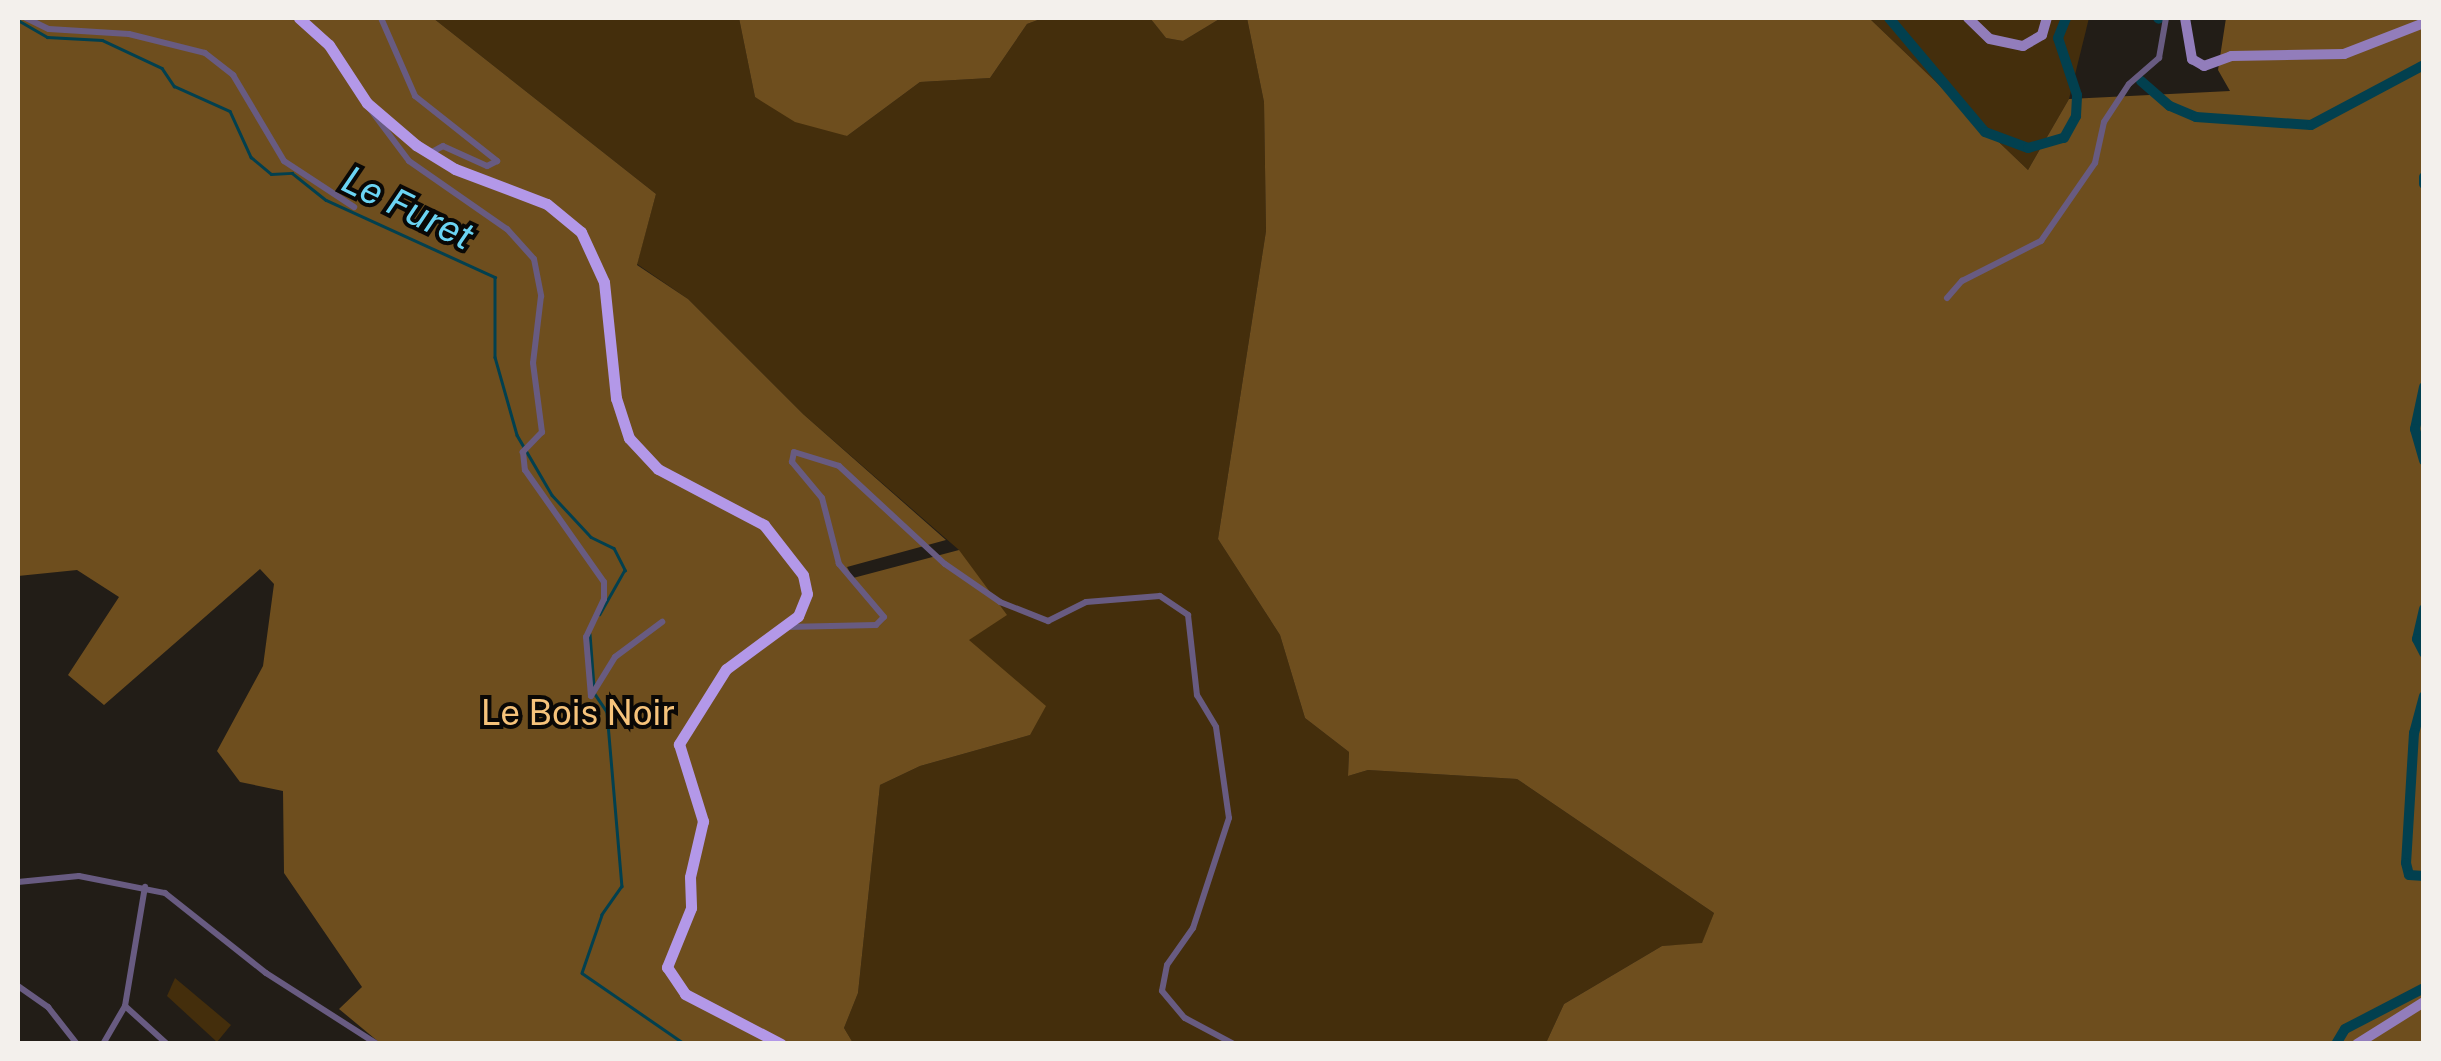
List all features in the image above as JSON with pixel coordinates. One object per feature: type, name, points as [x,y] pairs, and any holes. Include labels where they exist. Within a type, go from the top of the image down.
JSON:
[{"type":"main road","points":[[300,18],[329,45],[367,103],[429,154],[548,204],[581,232],[604,282],[616,398],[626,433],[658,469],[771,532],[805,581],[798,616],[720,676],[679,744],[703,821],[690,878],[691,908],[667,967],[685,994],[781,1044]]},
{"type":"street","points":[[26,18],[49,29],[129,34],[205,53],[232,75],[284,161],[354,207]]},
{"type":"street","points":[[381,18],[415,96],[497,161],[487,166],[442,146],[429,154]]},
{"type":"street","points":[[1968,18],[1990,40],[2023,46],[2038,40],[2048,18]]},
{"type":"street","points":[[1948,298],[1962,281],[2042,241],[2095,163],[2104,122],[2139,77],[2160,58],[2166,18]]},
{"type":"street","points":[[2186,18],[2192,60],[2204,66],[2231,56],[2344,54],[2424,24]]},
{"type":"street","points":[[367,103],[409,161],[506,229],[534,259],[541,296],[533,363],[542,432],[525,450],[525,470],[604,582],[604,600],[586,637],[594,695],[606,668],[662,622]]},
{"type":"street","points":[[786,627],[876,625],[884,617],[839,564],[822,498],[792,462],[794,452],[839,466],[945,564],[1000,602],[1048,621],[1086,602],[1160,596],[1188,615],[1197,694],[1216,726],[1229,818],[1193,928],[1167,966],[1162,991],[1185,1018],[1233,1042]]},
{"type":"street","points":[[18,883],[79,876],[145,886],[175,898],[266,973],[377,1044]]},
{"type":"street","points":[[103,1044],[125,1006],[145,886]]},
{"type":"street","points":[[18,986],[48,1007],[77,1044]]},
{"type":"street","points":[[2357,1044],[2424,1002]]},
{"type":"street","points":[[125,1006],[167,1044]]},
{"type":"shaded area","points":[[433,18],[739,18],[755,97],[847,136],[920,82],[990,78],[1027,24],[1043,18],[1150,18],[1166,38],[1183,41],[1221,18],[1247,18],[1264,102],[1266,231],[1218,539],[1280,635],[1305,718],[1349,752],[1348,776],[1368,770],[1517,779],[1714,913],[1702,944],[1662,946],[1564,1004],[1546,1043],[853,1043],[844,1028],[858,993],[880,785],[920,766],[1030,735],[968,639],[959,550],[803,414],[688,299],[637,264],[656,194]]},
{"type":"shaded area","points":[[1869,18],[2089,18],[2069,99],[2028,170]]},
{"type":"shaded area","points":[[175,978],[231,1025],[217,1042],[167,996]]},
{"type":"green space","name":"Le Bois Noir","points":[[18,18],[433,18],[656,194],[637,265],[688,299],[803,414],[946,540],[847,567],[853,578],[959,550],[1007,615],[969,640],[1046,706],[1030,735],[920,766],[880,785],[858,993],[844,1028],[853,1043],[380,1043],[339,1009],[362,987],[284,873],[283,791],[240,782],[217,751],[263,666],[274,584],[260,569],[104,705],[68,675],[119,597],[77,570],[18,576]]},
{"type":"green space","points":[[739,18],[1043,18],[1027,24],[990,78],[920,82],[847,136],[795,122],[755,97]]},
{"type":"green space","points":[[1150,18],[1221,18],[1183,41],[1166,38]]},
{"type":"green space","points":[[1247,18],[1869,18],[2028,170],[2069,99],[2230,91],[2218,70],[2226,18],[2423,18],[2423,1043],[1546,1043],[1564,1004],[1662,946],[1702,943],[1714,913],[1517,779],[1368,770],[1348,776],[1349,752],[1305,718],[1280,635],[1218,539],[1266,231],[1264,102]]},
{"type":"waterway","points":[[1889,18],[1985,132],[2028,148],[2064,138],[2076,116],[2077,95],[2058,38],[2066,18]]},
{"type":"waterway","name":"Le Furet","points":[[18,20],[47,37],[102,40],[162,68],[174,86],[230,111],[251,157],[271,174],[292,173],[326,200],[495,277],[495,357],[517,435],[552,495],[591,537],[614,548],[625,570],[600,614]]},
{"type":"waterway","points":[[2141,81],[2170,106],[2196,117],[2311,125],[2424,65]]},
{"type":"waterway","points":[[2424,177],[2424,184]]},
{"type":"waterway","points":[[2424,387],[2415,429],[2424,461]]},
{"type":"waterway","points":[[2424,609],[2417,639],[2424,653]]},
{"type":"waterway","name":"Le Furet","points":[[590,634],[594,686]]},
{"type":"waterway","name":"Le Furet","points":[[595,694],[607,712],[622,886],[602,915],[582,973],[685,1044]]},
{"type":"waterway","points":[[2424,696],[2414,733],[2406,863],[2409,875],[2424,876]]},
{"type":"waterway","points":[[2336,1044],[2345,1029],[2424,988]]}]
